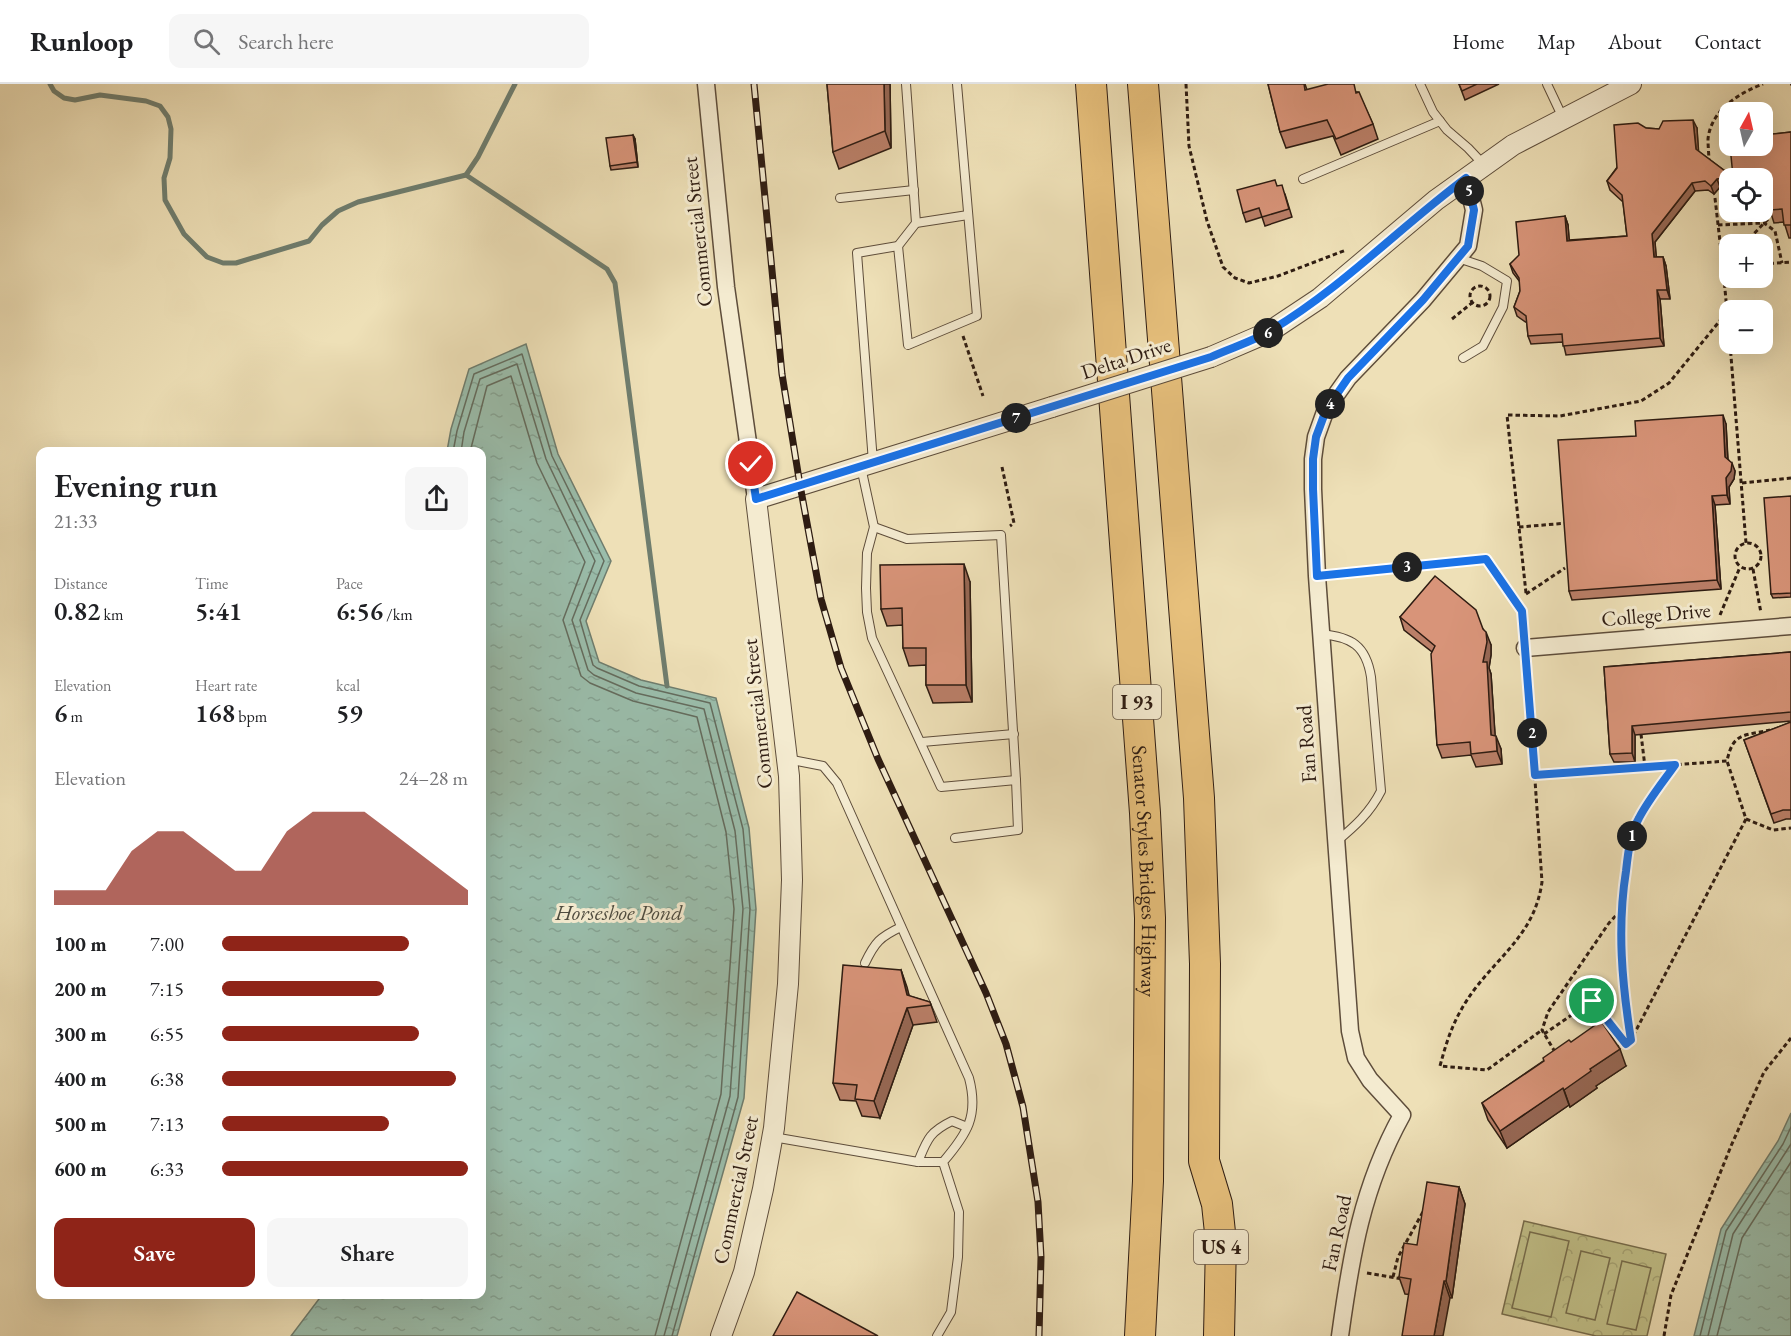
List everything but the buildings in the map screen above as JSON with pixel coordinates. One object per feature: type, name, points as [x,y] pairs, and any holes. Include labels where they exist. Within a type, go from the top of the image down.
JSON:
[{"type":"highway","name":"Senator Styles Bridges Highway","points":[[1091,84],[1150,906],[1148,1180],[1140,1331]]},
{"type":"highway","name":"I 93","points":[[1143,84],[1199,798],[1205,964],[1204,1161],[1199,1336]]},
{"type":"highway","name":"US 4","points":[[1204,1161],[1217,1204],[1221,1242],[1219,1336]]},
{"type":"street","name":"Commercial Street","points":[[706,84],[726,286],[756,499],[787,759],[792,880],[788,984],[773,1137],[754,1232],[736,1298],[721,1336]]},
{"type":"street","name":"Delta Drive","points":[[756,499],[1211,357],[1269,332],[1320,298],[1436,200],[1513,145],[1630,84]]},
{"type":"street","name":"Fan Road","points":[[1340,1336],[1359,1220],[1371,1179],[1387,1140],[1402,1115],[1370,1080],[1356,1058],[1350,1031],[1317,576],[1313,459],[1316,437],[1326,410],[1348,378],[1423,300],[1468,246],[1474,210],[1466,178]]},
{"type":"street","name":"College Drive","points":[[1525,648],[1791,626]]},
{"type":"lane","points":[[906,84],[916,223],[898,246],[857,253],[867,465],[874,527],[867,553],[867,612],[872,638],[941,787],[1016,780]]},
{"type":"lane","points":[[898,246],[908,345],[977,316],[957,84]]},
{"type":"lane","points":[[1420,84],[1433,112],[1447,130],[1484,165]]},
{"type":"lane","points":[[1546,84],[1564,118]]},
{"type":"lane","points":[[1303,179],[1440,121]]},
{"type":"lane","points":[[840,198],[914,190]]},
{"type":"lane","points":[[916,223],[968,215]]},
{"type":"lane","points":[[1458,258],[1482,266],[1507,281],[1503,307],[1483,346],[1463,358]]},
{"type":"lane","points":[[874,527],[907,539],[1001,535],[1018,830],[955,838]]},
{"type":"lane","points":[[1317,576],[1486,559],[1522,611],[1525,648]]},
{"type":"lane","points":[[1321,634],[1344,637],[1354,644],[1368,660],[1381,791],[1375,803],[1358,824],[1336,842]]},
{"type":"lane","points":[[922,742],[1014,734]]},
{"type":"lane","points":[[773,1137],[918,1162],[943,1162],[960,1142],[973,1112],[973,1095],[969,1078],[837,783],[823,766],[787,759]]},
{"type":"lane","points":[[865,963],[874,944],[885,934],[901,927]]},
{"type":"lane","points":[[918,1162],[927,1138],[936,1128],[952,1121],[967,1127]]},
{"type":"lane","points":[[937,1336],[951,1312],[958,1257],[959,1212],[943,1162]]},
{"type":"path","points":[[1186,84],[1189,146],[1207,221],[1223,267],[1235,278],[1249,283],[1278,276],[1352,248]]},
{"type":"path","points":[[1709,165],[1708,138],[1712,123],[1734,98],[1763,84]]},
{"type":"path","points":[[1715,198],[1719,234]]},
{"type":"path","points":[[1718,225],[1764,224],[1775,231],[1782,263]]},
{"type":"path","points":[[1754,234],[1764,224]]},
{"type":"path","points":[[1773,263],[1791,262]]},
{"type":"path","points":[[1478,286],[1487,288],[1490,298],[1487,303],[1478,306],[1473,302],[1470,296],[1472,290],[1478,286]]},
{"type":"path","points":[[1452,319],[1473,302]]},
{"type":"path","points":[[1522,611],[1527,602],[1507,415],[1560,416],[1641,401],[1669,383],[1719,322]]},
{"type":"path","points":[[959,323],[983,396]]},
{"type":"path","points":[[1731,354],[1746,543]]},
{"type":"path","points":[[1001,535],[1014,523],[1002,467]]},
{"type":"path","points":[[1742,483],[1791,478]]},
{"type":"path","points":[[1519,527],[1577,522]]},
{"type":"path","points":[[1746,543],[1754,544],[1761,555],[1760,564],[1753,569],[1740,567],[1737,564],[1735,555],[1738,547],[1746,543]]},
{"type":"path","points":[[1719,618],[1740,567]]},
{"type":"path","points":[[1526,594],[1565,568]]},
{"type":"path","points":[[1753,569],[1761,615]]},
{"type":"path","points":[[1525,648],[1542,882],[1539,903],[1521,934],[1473,991],[1450,1028],[1440,1066],[1487,1070],[1542,1030],[1548,1012],[1609,923],[1622,909]]},
{"type":"path","points":[[1614,1048],[1631,1040],[1746,819],[1727,761],[1730,747],[1738,738],[1770,730]]},
{"type":"path","points":[[1641,734],[1645,767]]},
{"type":"path","points":[[1535,775],[1727,761]]},
{"type":"path","points":[[1631,1040],[1622,972],[1622,909],[1631,839],[1639,818],[1675,765]]},
{"type":"path","points":[[1746,819],[1773,830],[1791,828]]},
{"type":"path","points":[[1544,1035],[1592,1001],[1626,1044]]},
{"type":"path","points":[[1542,1030],[1559,1058]]},
{"type":"path","points":[[1664,1336],[1671,1295],[1731,1146],[1764,1072],[1791,1038]]},
{"type":"path","points":[[1393,1277],[1398,1257],[1427,1204]]},
{"type":"path","points":[[1365,1272],[1408,1280]]},
{"type":"green space","points":[[1524,1221],[1666,1254],[1647,1336],[1596,1336],[1502,1314]]},
{"type":"green space","points":[[1530,1232],[1569,1241],[1551,1317],[1512,1308]]},
{"type":"green space","points":[[1581,1251],[1610,1258],[1595,1320],[1566,1313]]},
{"type":"green space","points":[[1622,1261],[1651,1268],[1636,1330],[1607,1324]]},
{"type":"water","name":"Horseshoe Pond","points":[[526,344],[558,454],[611,561],[586,621],[599,662],[641,680],[716,698],[749,828],[756,909],[744,1098],[677,1336],[291,1336],[319,1299],[486,1299],[486,447],[448,447],[469,369]]},
{"type":"water","points":[[1791,1113],[1791,1336],[1694,1336],[1721,1229],[1778,1141]]},
{"type":"waterway","points":[[50,84],[54,91],[64,98],[75,100],[100,95],[146,101],[160,106],[168,117],[171,129],[170,158],[164,178],[165,200],[184,234],[207,257],[223,263],[236,263],[309,241],[338,211],[358,202],[466,175],[478,157],[515,84]]},
{"type":"waterway","points":[[466,175],[607,269],[615,283],[667,686]]},
{"type":"railway","points":[[754,84],[782,374],[821,599],[841,668],[878,759],[986,993],[1006,1044],[1023,1107],[1038,1202],[1041,1257],[1039,1336]]},
{"type":"route","points":[[751,464],[756,499],[1211,357],[1269,332],[1320,298],[1436,200],[1466,178],[1474,210],[1468,246],[1423,300],[1348,378],[1326,410],[1316,437],[1313,459],[1317,576],[1486,559],[1522,611],[1535,775],[1675,765],[1639,818],[1631,839],[1627,861],[1621,939],[1622,972],[1631,1040],[1626,1044],[1592,1001]]}]
